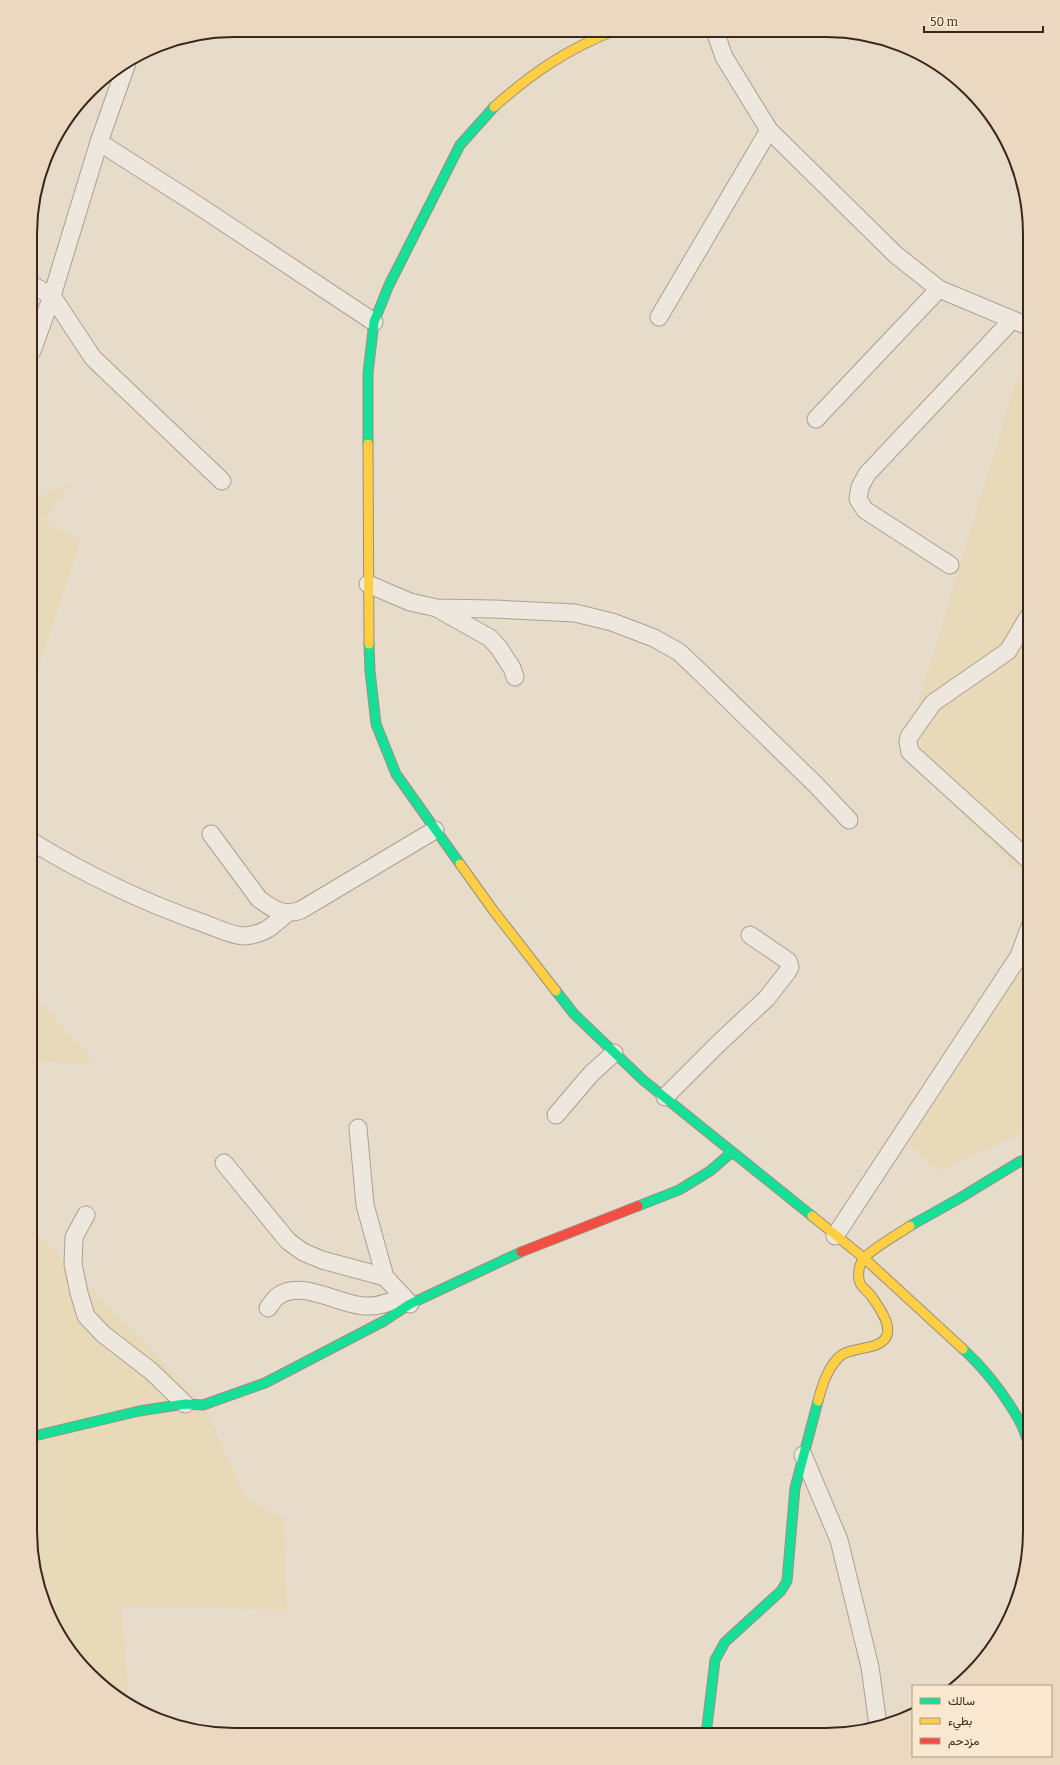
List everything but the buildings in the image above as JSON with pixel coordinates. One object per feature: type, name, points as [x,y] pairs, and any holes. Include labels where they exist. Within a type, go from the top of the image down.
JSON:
[{"type":"main road","points":[[598,37],[583,43],[543,67],[514,89],[486,114],[460,145],[389,285],[374,322],[368,373],[368,584],[370,671],[376,724],[396,774],[435,830],[538,970],[574,1014],[614,1053],[665,1097],[864,1258],[925,1312],[993,1381],[1020,1421],[1023,1429]]},
{"type":"main road","points":[[37,1435],[139,1411],[185,1404],[203,1405],[265,1383],[384,1322],[407,1300],[530,1248],[679,1190],[710,1171],[732,1152]]},
{"type":"main road","points":[[707,1728],[715,1660],[725,1642],[781,1591],[787,1581],[795,1488],[823,1382],[839,1357],[852,1350],[878,1345],[887,1335],[887,1325],[882,1314],[872,1297],[860,1283],[859,1269],[864,1258],[912,1224],[960,1198],[1023,1161]]},
{"type":"street","points":[[717,37],[724,57],[769,130],[896,255],[939,289],[1023,324]]},
{"type":"street","points":[[37,337],[52,296],[99,142],[126,70]]},
{"type":"street","points":[[658,317],[769,130]]},
{"type":"street","points":[[99,142],[374,322]]},
{"type":"street","points":[[37,288],[52,296],[93,358],[222,481]]},
{"type":"street","points":[[816,418],[939,289]]},
{"type":"street","points":[[950,565],[865,510],[858,500],[860,487],[867,474],[1012,320]]},
{"type":"street","points":[[368,584],[410,602],[437,608],[576,613],[612,622],[654,638],[679,652],[817,786],[849,820]]},
{"type":"street","points":[[437,608],[490,638],[499,648],[512,668],[515,677]]},
{"type":"street","points":[[1023,626],[1008,651],[933,703],[909,737],[908,742],[910,752],[1023,856]]},
{"type":"street","points":[[37,845],[106,883],[170,912],[223,931],[243,936],[266,931],[286,914],[301,910],[435,830]]},
{"type":"street","points":[[211,834],[259,898],[270,907],[286,914]]},
{"type":"street","points":[[665,1097],[767,998],[788,971],[790,967],[788,961],[750,934]]},
{"type":"street","points":[[835,1236],[1020,956],[1023,947]]},
{"type":"street","points":[[556,1115],[590,1074],[614,1053]]},
{"type":"street","points":[[358,1128],[365,1205],[385,1276],[407,1300]]},
{"type":"street","points":[[224,1163],[288,1240],[303,1252],[322,1260],[385,1276]]},
{"type":"street","points":[[86,1215],[74,1237],[73,1264],[79,1293],[86,1316],[103,1334],[151,1371],[185,1404]]},
{"type":"street","points":[[268,1308],[277,1297],[296,1290],[364,1306],[378,1306],[407,1300]]},
{"type":"street","points":[[803,1455],[839,1540],[870,1667],[877,1721]]},
{"type":"shaded area","points":[[1017,378],[1023,380],[1023,876],[903,753]]},
{"type":"shaded area","points":[[70,484],[43,520],[80,542],[37,671],[37,498]]},
{"type":"shaded area","points":[[1023,966],[1023,1132],[939,1171],[908,1144]]},
{"type":"shaded area","points":[[37,999],[94,1063],[37,1060]]},
{"type":"shaded area","points":[[37,1233],[204,1405],[246,1499],[283,1517],[287,1610],[121,1605],[128,1697],[104,1679],[86,1661],[70,1640],[57,1618],[47,1594],[41,1569],[37,1544]]},
{"type":"traffic: fast","points":[[368,444],[368,373],[374,322],[389,285],[460,145],[494,107]]},
{"type":"traffic: fast","points":[[369,644],[370,671],[376,724],[396,774],[460,864]]},
{"type":"traffic: fast","points":[[556,991],[574,1014],[643,1080],[812,1216]]},
{"type":"traffic: fast","points":[[638,1206],[679,1190],[710,1171],[732,1152]]},
{"type":"traffic: fast","points":[[910,1226],[1023,1161]]},
{"type":"traffic: fast","points":[[37,1435],[139,1411],[185,1404],[203,1405],[265,1383],[384,1321],[410,1304],[521,1252]]},
{"type":"traffic: fast","points":[[963,1349],[994,1382],[1021,1423],[1023,1428]]},
{"type":"traffic: fast","points":[[707,1728],[715,1660],[725,1642],[781,1591],[787,1581],[795,1488],[818,1401]]},
{"type":"traffic: slow","points":[[494,107],[522,83],[550,63],[598,37]]},
{"type":"traffic: slow","points":[[368,444],[369,644]]},
{"type":"traffic: slow","points":[[460,864],[493,910],[556,991]]},
{"type":"traffic: slow","points":[[812,1216],[864,1258],[963,1349]]},
{"type":"traffic: slow","points":[[818,1401],[828,1372],[839,1357],[850,1351],[879,1344],[887,1335],[888,1330],[886,1320],[871,1295],[862,1287],[860,1283],[859,1269],[861,1262],[865,1257],[910,1226]]},
{"type":"traffic: jam","points":[[521,1252],[638,1206]]}]
